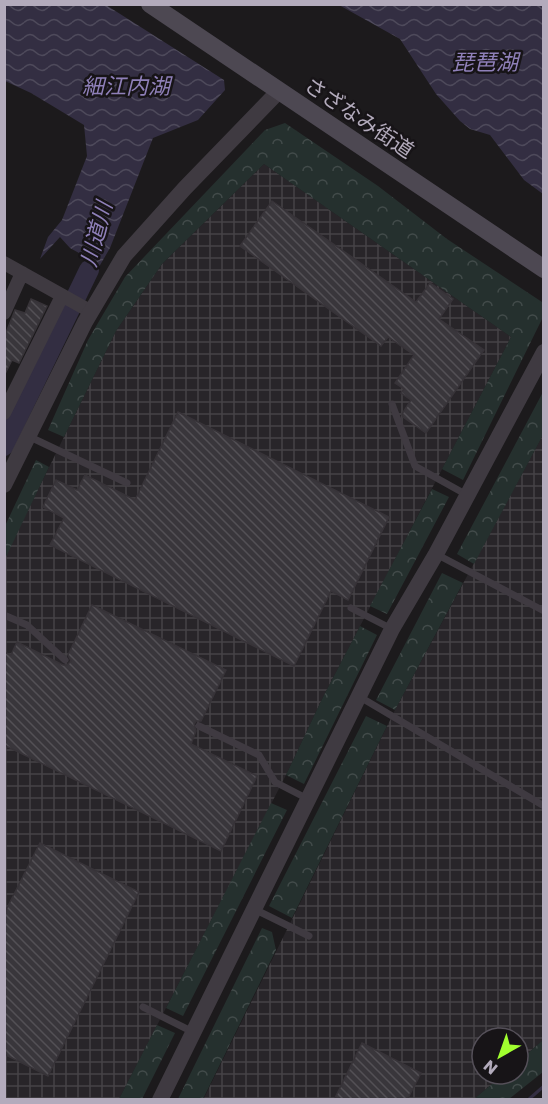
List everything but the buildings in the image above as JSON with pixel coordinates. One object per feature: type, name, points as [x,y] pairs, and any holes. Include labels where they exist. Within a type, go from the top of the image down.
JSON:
[{"type":"main road","name":"さざなみ街道","points":[[150,4],[543,269]]},
{"type":"street","points":[[4,485],[86,309],[124,256],[185,188],[279,91]]},
{"type":"street","points":[[4,263],[86,309]]},
{"type":"street","points":[[4,313],[22,273]]},
{"type":"street","points":[[4,413],[64,297]]},
{"type":"street","points":[[160,1100],[358,695],[543,352]]},
{"type":"lane","points":[[392,404],[415,466],[467,495]]},
{"type":"lane","points":[[28,436],[127,483]]},
{"type":"lane","points":[[436,554],[543,611]]},
{"type":"lane","points":[[351,608],[392,629]]},
{"type":"lane","points":[[4,615],[27,625],[65,660]]},
{"type":"lane","points":[[358,695],[543,806]]},
{"type":"lane","points":[[199,726],[259,755],[275,782],[308,799]]},
{"type":"lane","points":[[254,909],[309,936]]},
{"type":"lane","points":[[143,1007],[193,1032]]},
{"type":"shaded area","points":[[264,164],[511,337],[323,697],[286,775],[119,1099],[5,1099],[4,559],[116,331],[162,264]]},
{"type":"shaded area","points":[[543,435],[543,1040],[530,1051],[530,1026],[470,1026],[470,1086],[490,1086],[474,1099],[203,1100],[395,710]]},
{"type":"green space","points":[[285,123],[378,186],[447,239],[542,302],[543,317],[463,480],[442,469],[511,337],[264,164],[162,264],[116,331],[64,437],[48,430],[88,340],[125,277],[265,130]]},
{"type":"green space","points":[[543,392],[543,435],[474,564],[457,554]]},
{"type":"green space","points":[[36,460],[49,467],[5,559],[5,526]]},
{"type":"green space","points":[[432,489],[449,497],[387,614],[370,606]]},
{"type":"green space","points":[[442,573],[463,583],[395,710],[376,700]]},
{"type":"green space","points":[[360,626],[377,635],[304,784],[286,775]]},
{"type":"green space","points":[[366,716],[387,726],[292,918],[269,906]]},
{"type":"green space","points":[[271,803],[287,810],[183,1016],[166,1008]]},
{"type":"green space","points":[[262,928],[272,932],[276,950],[203,1099],[178,1099]]},
{"type":"green space","points":[[157,1025],[175,1033],[142,1099],[119,1099]]},
{"type":"green space","points":[[543,1040],[543,1072],[530,1082],[530,1051]]},
{"type":"green space","points":[[490,1086],[525,1086],[509,1099],[474,1099]]},
{"type":"water","name":"細江内湖","points":[[6,5],[106,5],[224,80],[225,90],[198,120],[153,138],[110,248],[82,296],[74,293],[88,258],[70,248],[60,237],[40,259],[48,237],[62,220],[87,156],[84,125],[31,93],[5,81],[4,8]]},
{"type":"water","name":"琵琶湖","points":[[339,5],[543,5],[543,194],[524,180],[490,135],[470,129],[460,121],[436,94],[400,39]]},
{"type":"waterway","name":"川道川","points":[[4,446],[89,270]]},
{"type":"waterway","points":[[528,1100],[544,1086]]}]
